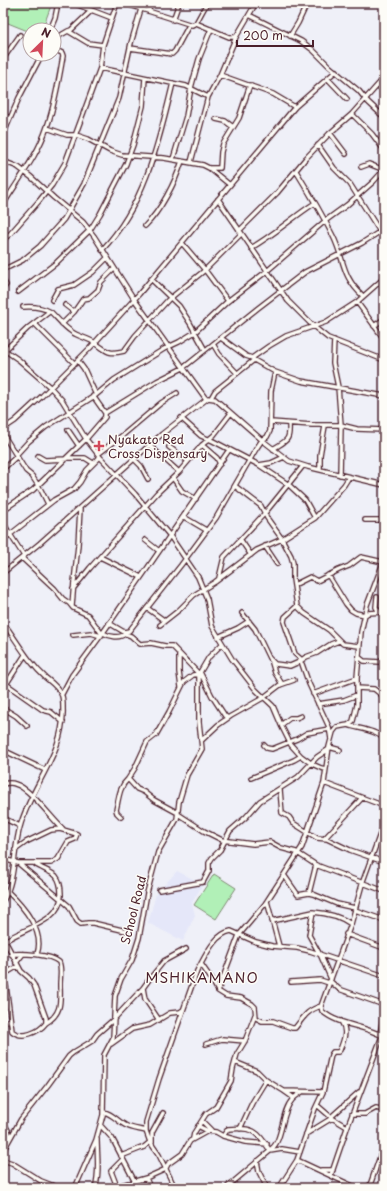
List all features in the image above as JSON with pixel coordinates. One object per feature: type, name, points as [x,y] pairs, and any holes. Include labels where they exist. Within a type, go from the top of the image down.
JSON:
[{"type":"street","points":[[53,22],[58,3]]},
{"type":"street","points":[[73,3],[90,11],[112,18]]},
{"type":"street","points":[[3,240],[47,192],[65,163],[100,68],[103,45],[117,3]]},
{"type":"street","points":[[123,3],[189,25],[196,23],[229,37],[236,37]]},
{"type":"street","points":[[148,11],[152,3]]},
{"type":"street","points":[[173,20],[179,3]]},
{"type":"street","points":[[196,23],[207,3]]},
{"type":"street","points":[[191,162],[208,97],[220,75],[236,37],[256,3]]},
{"type":"street","points":[[290,36],[305,8]]},
{"type":"street","points":[[3,269],[23,260],[35,250],[62,222],[84,184],[119,98],[130,48],[141,9]]},
{"type":"street","points":[[62,34],[71,30],[90,11]]},
{"type":"street","points":[[249,15],[290,36],[313,50],[384,117]]},
{"type":"street","points":[[130,48],[172,54],[189,25]]},
{"type":"street","points":[[173,159],[186,116],[191,88],[199,59],[211,29]]},
{"type":"street","points":[[68,31],[88,42],[103,45]]},
{"type":"street","points":[[3,59],[20,35]]},
{"type":"street","points":[[3,204],[36,151],[47,128],[59,81],[63,56],[62,53]]},
{"type":"street","points":[[3,135],[19,98],[38,62]]},
{"type":"street","points":[[100,68],[173,83],[191,88],[208,97]]},
{"type":"street","points":[[3,429],[15,421],[52,388],[95,343],[182,243],[296,107],[336,71]]},
{"type":"street","points":[[220,75],[273,94],[296,107]]},
{"type":"street","points":[[18,292],[50,268],[90,230],[108,201],[129,156],[144,100],[145,78]]},
{"type":"street","points":[[23,307],[44,308],[51,312],[62,324],[74,333],[95,343],[108,352],[116,353],[124,351],[135,336],[171,298],[205,270],[260,211],[306,158],[330,133],[352,114],[384,78]]},
{"type":"street","points":[[328,79],[347,99]]},
{"type":"street","points":[[102,250],[115,234],[132,207],[142,185],[161,132],[173,83]]},
{"type":"street","points":[[209,168],[220,168],[222,148],[239,118],[250,85]]},
{"type":"street","points":[[380,114],[384,109]]},
{"type":"street","points":[[352,114],[372,134],[384,150]]},
{"type":"street","points":[[3,115],[10,118]]},
{"type":"street","points":[[216,119],[224,121],[233,127]]},
{"type":"street","points":[[47,128],[68,135],[76,135],[88,139],[116,153],[129,156],[153,157],[199,163],[209,168],[230,185]]},
{"type":"street","points":[[330,133],[346,154]]},
{"type":"street","points":[[318,146],[334,168],[350,184],[382,230],[384,238]]},
{"type":"street","points":[[3,161],[24,171],[36,180],[47,192],[69,209],[90,230],[134,299],[206,399]]},
{"type":"street","points":[[145,226],[153,218],[160,207],[182,161]]},
{"type":"street","points":[[3,469],[37,434],[120,376],[195,332],[228,301],[267,271],[325,221],[358,196],[384,170],[369,164],[361,167]]},
{"type":"street","points":[[296,171],[333,236],[348,278],[354,288],[363,296]]},
{"type":"street","points":[[218,200],[280,291],[313,326],[328,338],[384,360]]},
{"type":"street","points":[[251,248],[315,203]]},
{"type":"street","points":[[3,510],[33,490],[67,459],[105,417],[106,413],[157,381],[183,368],[305,272],[340,255],[382,230]]},
{"type":"street","points":[[182,243],[205,270],[228,301]]},
{"type":"street","points":[[52,300],[58,289],[74,286],[93,272],[107,258]]},
{"type":"street","points":[[62,324],[74,312],[83,299],[89,298],[98,290],[101,282],[114,269]]},
{"type":"street","points":[[211,398],[215,391],[269,346],[286,336],[326,322],[357,302],[384,278]]},
{"type":"street","points":[[151,279],[185,314],[205,350]]},
{"type":"street","points":[[3,280],[6,285],[3,289]]},
{"type":"street","points":[[357,302],[384,339]]},
{"type":"street","points":[[65,305],[74,312]]},
{"type":"street","points":[[51,312],[46,313],[34,323],[5,351],[52,388],[62,400],[86,439],[170,536],[198,577],[210,609],[212,626],[242,674],[263,698],[273,706],[289,742],[301,756],[312,764],[326,769]]},
{"type":"street","points":[[374,326],[383,321]]},
{"type":"street","points":[[34,323],[84,369],[94,395],[106,413]]},
{"type":"street","points":[[221,338],[246,356],[275,372],[312,384],[338,387],[384,396]]},
{"type":"street","points":[[334,340],[333,363],[338,387],[341,426],[340,475]]},
{"type":"street","points":[[213,344],[219,354],[237,373]]},
{"type":"street","points":[[73,635],[91,633],[112,637],[123,636],[147,608],[206,530],[235,486],[262,440],[269,434],[271,422],[271,391],[275,372]]},
{"type":"street","points":[[3,539],[48,504],[76,487],[99,455],[161,403],[176,393]]},
{"type":"street","points":[[3,573],[80,508],[149,445],[206,399],[211,398],[215,400],[284,458],[303,466],[384,485]]},
{"type":"street","points":[[73,589],[90,568],[202,445],[210,440],[231,413]]},
{"type":"street","points":[[181,418],[201,436],[259,465],[288,485],[305,500],[315,518]]},
{"type":"street","points":[[271,422],[384,430]]},
{"type":"street","points":[[273,449],[288,439],[290,435],[289,424]]},
{"type":"street","points":[[320,470],[320,455],[325,426]]},
{"type":"street","points":[[68,430],[79,446]]},
{"type":"street","points":[[3,434],[26,471],[32,476],[48,504]]},
{"type":"street","points":[[149,445],[179,472]]},
{"type":"street","points":[[202,445],[217,458],[220,464]]},
{"type":"street","points":[[169,447],[188,461]]},
{"type":"street","points":[[3,901],[8,892],[16,862],[15,850],[20,826],[32,796],[59,741],[62,731],[62,694],[72,675],[110,623],[229,450]]},
{"type":"street","points":[[38,456],[45,460],[85,458],[93,463]]},
{"type":"street","points":[[259,465],[272,463],[284,458]]},
{"type":"street","points":[[134,459],[141,466],[148,479]]},
{"type":"street","points":[[219,579],[223,566],[223,558],[265,513],[303,466]]},
{"type":"street","points":[[160,624],[179,610],[190,598],[204,590],[251,554],[282,539],[315,518],[344,485],[349,477]]},
{"type":"street","points":[[173,478],[182,491],[196,499]]},
{"type":"street","points":[[235,486],[264,509],[269,521],[282,539],[292,559],[292,573],[298,606],[304,613],[329,630],[339,641],[347,645],[359,646]]},
{"type":"street","points":[[72,606],[80,508]]},
{"type":"street","points":[[184,516],[206,530]]},
{"type":"street","points":[[365,520],[384,520]]},
{"type":"street","points":[[3,522],[23,557],[63,599],[88,615],[102,634]]},
{"type":"street","points":[[240,539],[251,554]]},
{"type":"street","points":[[145,540],[159,551]]},
{"type":"street","points":[[266,546],[277,564]]},
{"type":"street","points":[[100,557],[141,577]]},
{"type":"street","points":[[218,992],[239,935],[267,901],[299,853],[324,783],[329,748],[335,729],[348,725],[353,721],[357,695],[361,632],[367,605],[384,561],[361,557],[349,566],[316,581],[309,577],[294,585]]},
{"type":"street","points":[[328,575],[346,604],[356,614],[365,615],[382,612]]},
{"type":"street","points":[[377,597],[376,607],[382,612]]},
{"type":"street","points":[[298,606],[284,619],[284,622],[295,654],[302,662],[313,694],[329,729],[331,739]]},
{"type":"street","points":[[147,608],[165,621]]},
{"type":"street","points":[[242,613],[255,628],[272,663],[275,673],[282,684]]},
{"type":"street","points":[[218,636],[238,628],[249,621]]},
{"type":"street","points":[[3,622],[37,670],[62,694]]},
{"type":"street","points":[[110,623],[131,636],[140,644],[150,642],[174,647],[179,654],[199,673],[212,696],[225,716],[228,718]]},
{"type":"street","points":[[272,663],[276,665],[288,666],[302,662],[306,656],[317,653],[339,641]]},
{"type":"street","points":[[121,817],[116,813],[120,789],[135,770],[147,742],[156,735],[181,688],[188,678],[199,673],[209,657],[222,644]]},
{"type":"street","points":[[179,654],[181,688]]},
{"type":"street","points":[[3,689],[25,655]]},
{"type":"street","points":[[359,657],[364,661],[380,662],[384,658]]},
{"type":"street","name":"School Road","points":[[74,1188],[101,1126],[104,1112],[105,1053],[113,1038],[116,996],[123,976],[132,960],[139,938],[147,893],[158,852],[177,819],[179,802],[187,775],[201,752],[202,740],[199,722],[199,673]]},
{"type":"street","points":[[313,694],[357,678]]},
{"type":"street","points":[[202,740],[228,718],[263,698],[282,684],[294,680]]},
{"type":"street","points":[[6,684],[44,710],[51,712],[63,722]]},
{"type":"street","points":[[357,688],[374,689],[384,697]]},
{"type":"street","points":[[318,704],[344,700],[357,695]]},
{"type":"street","points":[[3,708],[16,716],[27,726]]},
{"type":"street","points":[[281,725],[290,718],[301,716]]},
{"type":"street","points":[[348,725],[377,734],[384,739]]},
{"type":"street","points":[[264,745],[271,749],[307,733],[329,729]]},
{"type":"street","points":[[159,890],[203,882],[209,871],[209,863],[220,850],[230,831],[246,817],[260,801],[280,790],[304,773],[319,756],[329,748],[340,750]]},
{"type":"street","points":[[3,750],[45,770]]},
{"type":"street","points":[[251,778],[293,761],[301,756]]},
{"type":"street","points":[[128,778],[136,789],[144,792],[154,800],[204,831],[224,841],[253,844],[267,842],[299,853],[316,865],[384,891]]},
{"type":"street","points":[[3,784],[14,783],[20,785],[64,830]]},
{"type":"street","points":[[324,783],[384,806]]},
{"type":"street","points":[[280,790],[283,814],[289,817],[293,822],[318,838],[325,838],[384,862]]},
{"type":"street","points":[[325,838],[362,798]]},
{"type":"street","points":[[3,818],[20,826]]},
{"type":"street","points":[[382,1036],[324,1013],[321,1006],[363,882],[382,833],[384,823]]},
{"type":"street","points":[[3,859],[16,862],[53,863],[58,859],[68,842],[74,840],[76,836],[75,833],[64,830],[51,830],[26,842],[15,850]]},
{"type":"street","points":[[16,862],[69,906],[77,921],[81,924],[93,923],[126,931]]},
{"type":"street","points":[[34,863],[41,869],[56,876],[60,884],[61,900],[52,915],[34,926],[4,939],[23,974],[29,978],[34,985],[45,1014],[46,1023]]},
{"type":"street","points":[[309,893],[316,865]]},
{"type":"street","points":[[284,875],[298,895],[309,893],[384,920]]},
{"type":"street","points":[[8,892],[26,912],[34,926],[39,942],[37,954]]},
{"type":"street","points":[[267,901],[279,946]]},
{"type":"street","points":[[272,921],[314,912],[344,919],[350,924]]},
{"type":"street","points":[[314,912],[309,935],[319,954],[330,981],[339,989],[384,1005]]},
{"type":"street","points":[[175,1188],[159,1155],[150,1142],[146,1131],[146,1122],[154,1093],[201,964],[221,935],[231,931],[256,942],[297,948],[384,976]]},
{"type":"street","points":[[346,934],[384,948]]},
{"type":"street","points":[[3,1151],[21,1119],[69,1056],[92,1041],[97,1034],[114,1020],[143,988],[164,961],[186,949]]},
{"type":"street","points":[[3,980],[6,986],[12,1031],[15,1034],[20,1035],[41,1029],[55,1016],[60,1004],[60,964],[57,960],[37,954],[11,954]]},
{"type":"street","points":[[3,975],[17,964],[23,954]]},
{"type":"street","points":[[193,1138],[198,1126],[208,1112],[216,1107],[231,1081],[237,1054],[245,1041],[255,1015],[255,1010],[252,1004],[240,998],[226,996],[218,992],[201,964]]},
{"type":"street","points":[[291,982],[320,980],[330,981]]},
{"type":"street","points":[[143,988],[145,999],[159,1020]]},
{"type":"street","points":[[255,1015],[256,1018],[260,1020],[273,1021],[295,1028],[304,1015],[321,1006]]},
{"type":"street","points":[[110,1045],[132,1029],[150,1025],[170,1013],[180,1012],[184,1009]]},
{"type":"street","points":[[331,1175],[347,1127],[382,1036],[384,1011]]},
{"type":"street","points":[[3,1023],[10,1020]]},
{"type":"street","points":[[278,1188],[297,1160],[323,1092],[330,1057],[333,1052],[339,1051],[345,1034],[345,1029],[341,1021]]},
{"type":"street","points":[[206,1044],[222,1039],[245,1041]]},
{"type":"street","points":[[235,1062],[257,1071],[266,1080],[294,1098]]},
{"type":"street","points":[[240,1129],[252,1103],[266,1080]]},
{"type":"street","points":[[3,1084],[3,1098]]},
{"type":"street","points":[[284,1091],[323,1092]]},
{"type":"street","points":[[226,1188],[275,1146],[286,1110],[294,1098],[303,1091]]},
{"type":"street","points":[[306,1134],[332,1117],[361,1091]]},
{"type":"street","points":[[317,1105],[347,1127]]},
{"type":"street","points":[[352,1114],[363,1114],[376,1108],[384,1110]]},
{"type":"street","points":[[104,1112],[110,1114],[126,1126],[137,1130],[146,1131]]},
{"type":"street","points":[[153,1146],[151,1135],[162,1113]]},
{"type":"street","points":[[202,1121],[209,1130]]},
{"type":"street","points":[[3,1122],[8,1130],[10,1138]]},
{"type":"street","points":[[101,1126],[112,1138],[135,1182]]},
{"type":"street","points":[[198,1126],[223,1136],[245,1142],[267,1144]]},
{"type":"street","points":[[150,1142],[122,1158],[111,1171],[116,1187],[146,1178],[166,1168],[168,1164],[182,1154],[187,1144],[193,1138],[209,1130]]},
{"type":"street","points":[[223,1136],[227,1130],[251,1130],[257,1132],[270,1150]]},
{"type":"street","points":[[96,1188],[98,1169],[98,1135]]},
{"type":"street","points":[[277,1142],[282,1149]]},
{"type":"street","points":[[369,1188],[384,1145]]},
{"type":"street","points":[[270,1150],[282,1149],[300,1152]]},
{"type":"street","points":[[3,1160],[12,1163],[41,1181],[56,1188]]},
{"type":"street","points":[[297,1160],[357,1188]]},
{"type":"street","points":[[257,1161],[259,1172],[267,1188]]},
{"type":"street","points":[[317,1170],[333,1170]]},
{"type":"street","points":[[146,1178],[150,1188]]},
{"type":"shaded area","points":[[177,871],[203,884],[192,903],[195,915],[183,941],[148,923],[156,894]]},
{"type":"green space","points":[[3,3],[52,3],[45,22],[22,22],[22,29],[3,21]]},
{"type":"green space","points":[[214,874],[236,888],[216,919],[194,905]]},
{"type":"place","name":"Nyakato Red Cross Dispensary","points":[[99,446]]},
{"type":"district","name":"MSHIKAMANO","points":[[202,977]]}]
